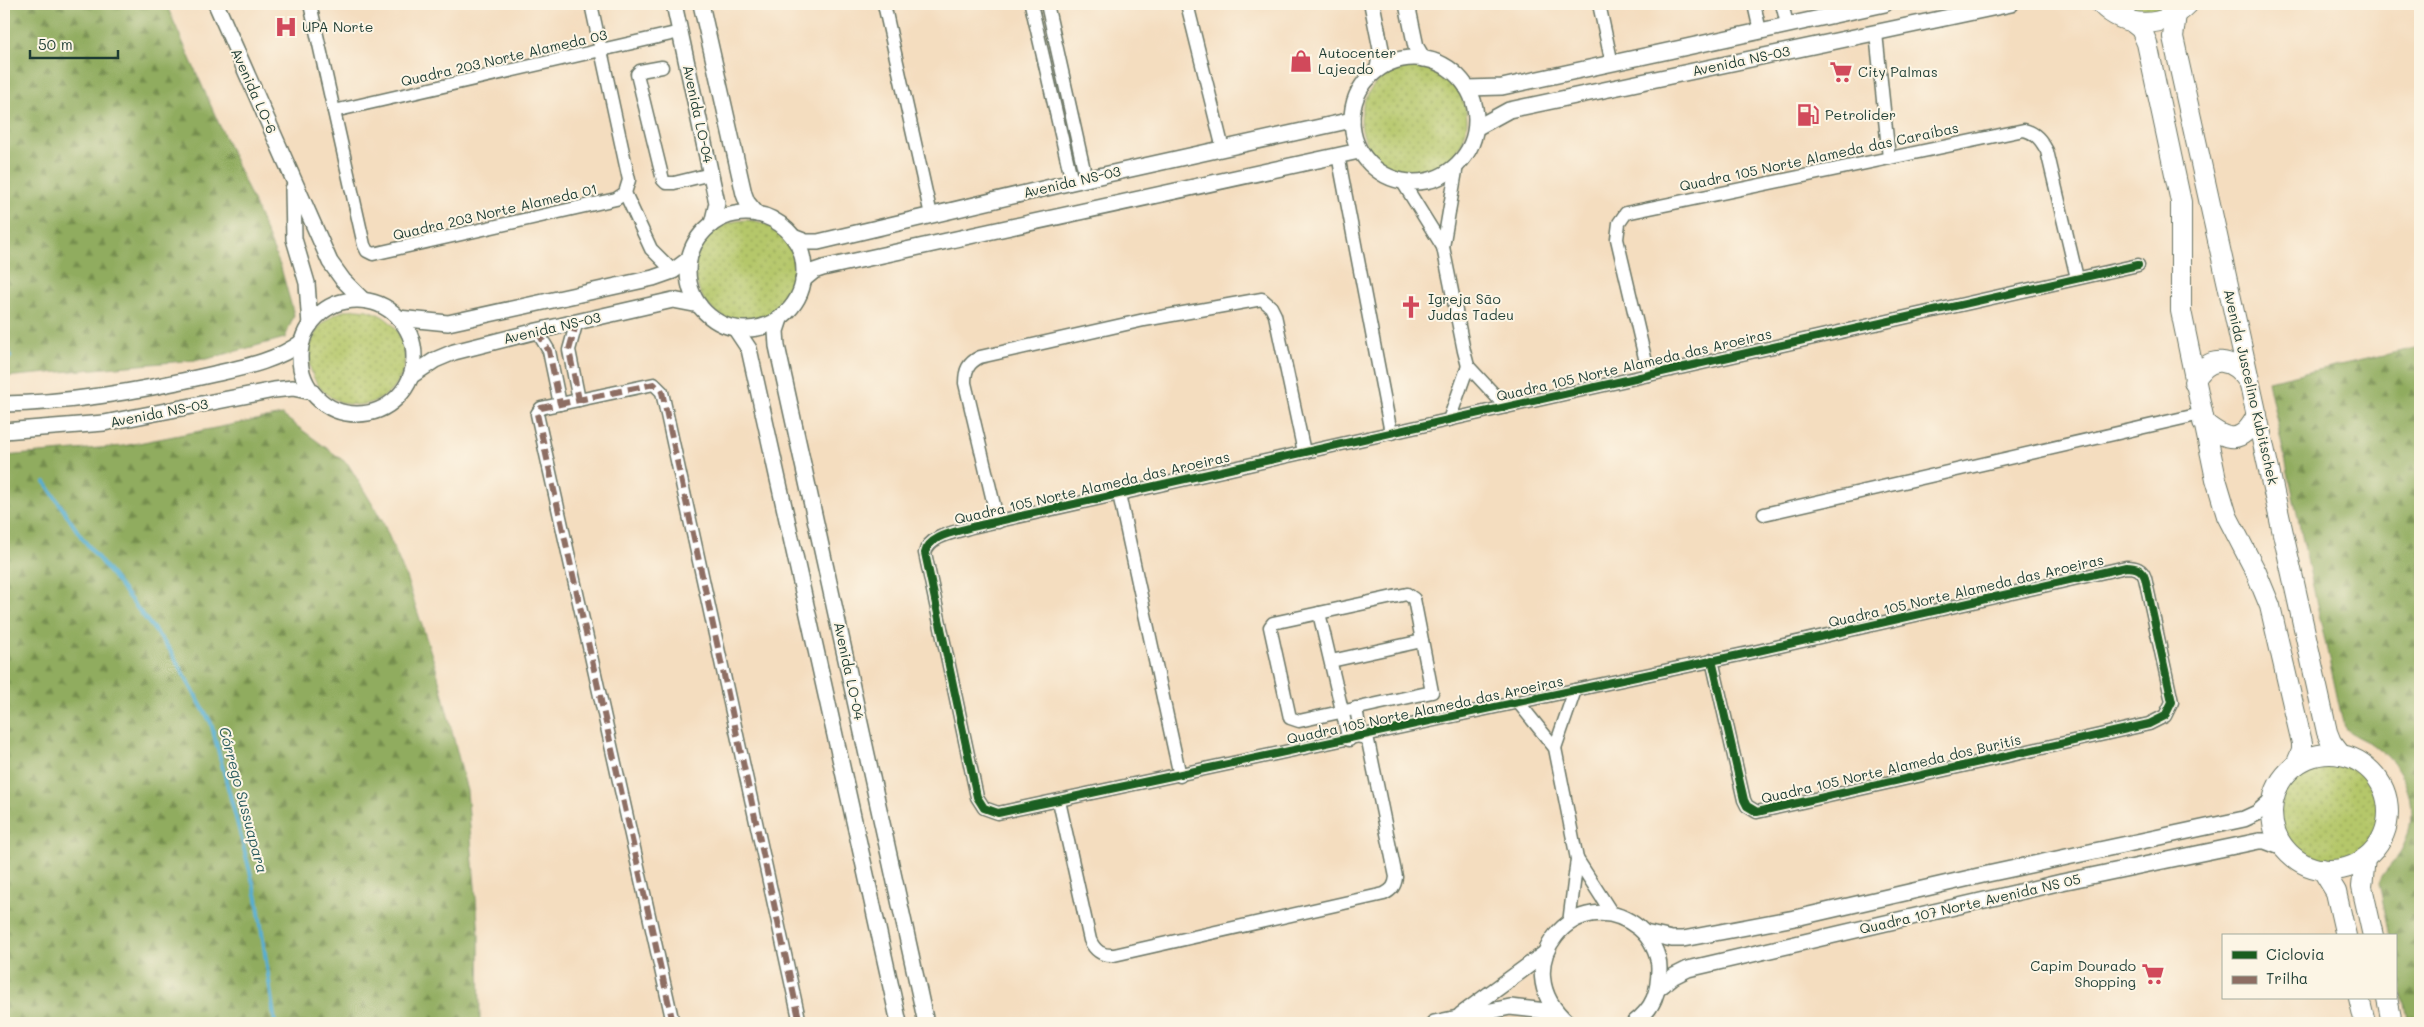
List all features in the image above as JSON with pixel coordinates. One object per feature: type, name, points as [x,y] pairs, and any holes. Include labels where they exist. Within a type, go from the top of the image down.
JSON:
[{"type":"main road","name":"Avenida Juscelino Kubitschek","points":[[2101,4],[2114,14],[2131,21],[2141,29],[2147,43],[2178,183],[2182,215],[2180,305],[2194,382],[2224,507],[2270,606],[2302,743],[2302,752],[2296,765]]},
{"type":"main road","name":"Avenida Juscelino Kubitschek","points":[[2131,21],[2153,22],[2182,9]]},
{"type":"main road","name":"Avenida Juscelino Kubitschek","points":[[2182,9],[2173,37],[2327,732],[2331,742],[2342,755]]},
{"type":"main road","points":[[2194,382],[2199,373],[2208,365],[2224,362],[2237,367],[2250,384]]},
{"type":"main road","points":[[2202,418],[2219,435],[2233,438],[2241,436],[2249,430],[2257,415]]},
{"type":"main road","points":[[2342,755],[2356,761],[2369,770],[2381,785],[2386,800],[2385,830],[2377,846],[2365,858],[2342,869],[2322,869],[2302,863],[2286,849],[2278,838],[2274,824],[2274,798],[2283,778],[2296,765],[2316,756],[2342,755]]},
{"type":"main road","points":[[2365,858],[2361,881],[2372,934]]},
{"type":"main road","points":[[2322,869],[2336,892],[2346,934]]},
{"type":"main road","points":[[2359,1000],[2365,1023]]},
{"type":"main road","points":[[2387,1000],[2392,1023]]},
{"type":"street","name":"Avenida LO-6","points":[[216,4],[330,262],[343,280],[363,300]]},
{"type":"street","points":[[310,4],[334,111]]},
{"type":"street","points":[[591,4],[629,180],[625,193],[651,249],[673,271]]},
{"type":"street","name":"Avenida LO-04","points":[[674,4],[717,203],[712,224]]},
{"type":"street","name":"Avenida LO-04","points":[[702,4],[744,194],[747,202],[757,214]]},
{"type":"street","points":[[884,4],[931,215]]},
{"type":"street","points":[[1031,4],[1079,180]]},
{"type":"street","points":[[1047,4],[1079,180]]},
{"type":"street","points":[[1187,4],[1222,149]]},
{"type":"street","points":[[1372,4],[1381,49],[1378,69]]},
{"type":"street","points":[[1407,4],[1416,47],[1423,59]]},
{"type":"street","points":[[1599,4],[1612,64]]},
{"type":"street","points":[[1754,4],[1760,31]]},
{"type":"street","points":[[1782,4],[1787,24]]},
{"type":"street","name":"Avenida NS-03","points":[[1467,88],[1502,87],[1885,4]]},
{"type":"street","name":"Avenida NS-03","points":[[1476,128],[1510,110],[2011,4]]},
{"type":"street","name":"Quadra 203 Norte Alameda 03","points":[[334,111],[680,32]]},
{"type":"street","points":[[1876,33],[1889,158]]},
{"type":"street","points":[[1423,59],[1437,62],[1454,72],[1467,88],[1475,107],[1476,128],[1470,147],[1457,165],[1441,176],[1422,182],[1402,181],[1388,177],[1375,168],[1359,151],[1352,120],[1358,93],[1366,80],[1378,69],[1402,61],[1423,59]]},
{"type":"street","points":[[662,67],[640,71],[637,76],[663,180],[666,183],[674,183],[711,174]]},
{"type":"street","name":"Quadra 203 Norte Alameda 01","points":[[334,111],[364,245],[370,253],[377,254],[616,199],[625,193]]},
{"type":"street","name":"Avenida NS-03","points":[[793,236],[802,256],[803,280],[797,300],[780,319],[762,327],[735,328],[714,320],[699,306],[690,286],[689,259],[698,238],[712,224],[733,214],[757,214],[775,221],[793,236],[806,242],[818,242],[1079,180],[1352,120]]},
{"type":"street","name":"Quadra 105 Norte Alameda das Caraíbas","points":[[1649,375],[1617,239],[1617,229],[1624,215],[2017,130],[2032,132],[2040,139],[2047,151],[2077,278]]},
{"type":"street","points":[[803,280],[814,271],[823,268],[1359,151]]},
{"type":"street","points":[[1338,155],[1391,433]]},
{"type":"street","points":[[1443,247],[1457,165]]},
{"type":"street","points":[[292,177],[294,239],[309,291],[310,325]]},
{"type":"street","points":[[1402,181],[1443,247],[1468,366],[1449,420]]},
{"type":"street","name":"Avenida NS-03","points":[[398,318],[448,323],[653,278],[673,271],[689,259]]},
{"type":"street","name":"Quadra 105 Norte Alameda das Aroeiras","points":[[2138,265],[998,522],[932,541],[926,547],[925,553],[929,579],[980,803],[984,808],[998,813],[1359,738],[2119,568],[2137,568],[2143,573],[2145,578],[2172,696],[2171,708],[2160,720]]},
{"type":"street","points":[[998,522],[965,383],[966,370],[974,360],[980,357],[1144,320],[1262,299],[1271,306],[1275,314],[1304,452]]},
{"type":"street","name":"Avenida NS-03","points":[[363,300],[382,306],[398,318],[408,331],[414,357],[411,376],[403,391],[392,402],[381,409],[351,414],[335,409],[312,392],[305,380],[302,368],[302,342],[310,325],[321,313],[333,306],[348,301],[363,300]]},
{"type":"street","name":"Avenida NS-03","points":[[411,376],[435,360],[454,352],[577,321],[673,300],[699,306]]},
{"type":"street","name":"Avenida LO-04","points":[[780,319],[776,331],[777,346],[926,1023]]},
{"type":"street","points":[[577,321],[569,350],[579,400]]},
{"type":"street","name":"Avenida LO-04","points":[[735,328],[749,349],[899,1023]]},
{"type":"street","points":[[537,331],[549,351],[560,404]]},
{"type":"street","name":"Avenida NS-03","points":[[4,404],[102,396],[175,383],[258,364],[282,355],[302,342]]},
{"type":"street","points":[[1468,366],[1506,406]]},
{"type":"street","points":[[673,1023],[537,414],[541,408],[654,384],[662,392],[800,1023]]},
{"type":"street","name":"Avenida NS-03","points":[[4,431],[104,423],[274,390],[293,388],[312,392]]},
{"type":"street","points":[[1764,514],[2202,418]]},
{"type":"street","points":[[1120,494],[1180,776]]},
{"type":"street","points":[[1408,594],[1414,600],[1422,640],[1432,692],[1299,721],[1290,718],[1270,627],[1281,620],[1408,594]]},
{"type":"street","points":[[1319,613],[1343,710],[1359,738]]},
{"type":"street","points":[[1331,661],[1422,640]]},
{"type":"street","name":"Quadra 105 Norte Alameda dos Buritís","points":[[1712,660],[1744,800],[1747,806],[1757,812],[2160,720]]},
{"type":"street","points":[[1555,748],[1575,690]]},
{"type":"street","points":[[1518,702],[1555,748],[1577,859],[1569,923]]},
{"type":"street","points":[[1059,801],[1090,940],[1097,951],[1105,955],[1114,955],[1384,894],[1394,888],[1396,877],[1359,738],[1356,708]]},
{"type":"street","name":"Quadra 107 Norte Avenida NS 05","points":[[1645,933],[1672,939],[1683,938],[1800,917],[1983,874],[2244,819],[2256,813],[2274,798]]},
{"type":"street","name":"Quadra 107 Norte Avenida NS 05","points":[[1659,988],[1674,976],[1688,969],[2062,882],[2259,841],[2266,841],[2286,849]]},
{"type":"street","points":[[1577,859],[1612,915]]},
{"type":"street","points":[[1568,1023],[1555,1012],[1545,995],[1542,974],[1544,954],[1554,936],[1569,923],[1583,916],[1598,914],[1612,915],[1630,921],[1645,933],[1659,959],[1659,988],[1653,1004],[1634,1023]]},
{"type":"street","points":[[1457,1018],[1544,954]]},
{"type":"street","points":[[1437,1023],[1510,1007],[1526,1007],[1555,1012]]},
{"type":"green space","points":[[4,4],[166,4],[281,268],[294,315],[285,338],[207,359],[4,377]]},
{"type":"green space","points":[[2112,4],[2174,4],[2157,11],[2143,13]]},
{"type":"green space","points":[[1414,67],[1434,71],[1452,82],[1463,100],[1467,120],[1463,140],[1452,158],[1434,169],[1414,173],[1394,169],[1376,158],[1365,140],[1361,120],[1365,100],[1376,82],[1394,71]]},
{"type":"green space","points":[[746,220],[765,224],[782,235],[793,252],[797,271],[793,290],[782,307],[765,318],[746,322],[727,318],[710,307],[699,290],[695,271],[699,252],[710,235],[727,224]]},
{"type":"green space","points":[[357,309],[375,313],[391,323],[401,339],[405,357],[401,375],[391,391],[375,401],[357,405],[339,401],[323,391],[313,375],[309,357],[313,339],[323,323],[339,313]]},
{"type":"green space","points":[[2420,347],[2420,1023],[2409,1023],[2396,964],[2396,934],[2390,934],[2379,883],[2403,848],[2408,834],[2411,806],[2408,793],[2397,767],[2387,756],[2349,731],[2343,723],[2268,381]]},
{"type":"green space","points":[[282,415],[348,464],[382,520],[406,577],[436,668],[467,791],[479,934],[480,1023],[4,1023],[4,456],[123,446]]},
{"type":"green space","points":[[2331,762],[2351,766],[2367,777],[2378,793],[2382,813],[2378,833],[2367,849],[2351,860],[2331,864],[2311,860],[2295,849],[2284,833],[2280,813],[2284,793],[2295,777],[2311,766]]},
{"type":"waterway","name":"Córrego Sussuapara","points":[[4,334],[10,357]]},
{"type":"waterway","name":"Córrego Sussuapara","points":[[45,482],[80,535],[170,650],[211,723],[257,898],[275,1023]]},
{"type":"marked path","points":[[577,321],[569,350],[579,400]]},
{"type":"marked path","points":[[537,331],[549,351],[560,404]]},
{"type":"marked path","points":[[673,1023],[537,414],[541,408],[654,384],[662,392],[800,1023]]},
{"type":"cycle path","points":[[1712,660],[1744,800],[1747,806],[1757,812],[2149,724],[2165,716],[2172,702],[2145,578],[2138,569],[2126,567],[1758,651],[998,813],[984,808],[977,797],[925,553],[932,542],[938,538],[972,527],[2138,265]]},
{"type":"place","name":"UPA Norte","points":[[286,27]]},
{"type":"place","name":"Autocenter Lajeado","points":[[1301,61]]},
{"type":"place","name":"City Palmas","points":[[1841,72]]},
{"type":"place","name":"Petrolider","points":[[1808,115]]},
{"type":"place","name":"Igreja São Judas Tadeu","points":[[1411,307]]},
{"type":"place","name":"Capim Dourado Shopping","points":[[2153,974]]}]
